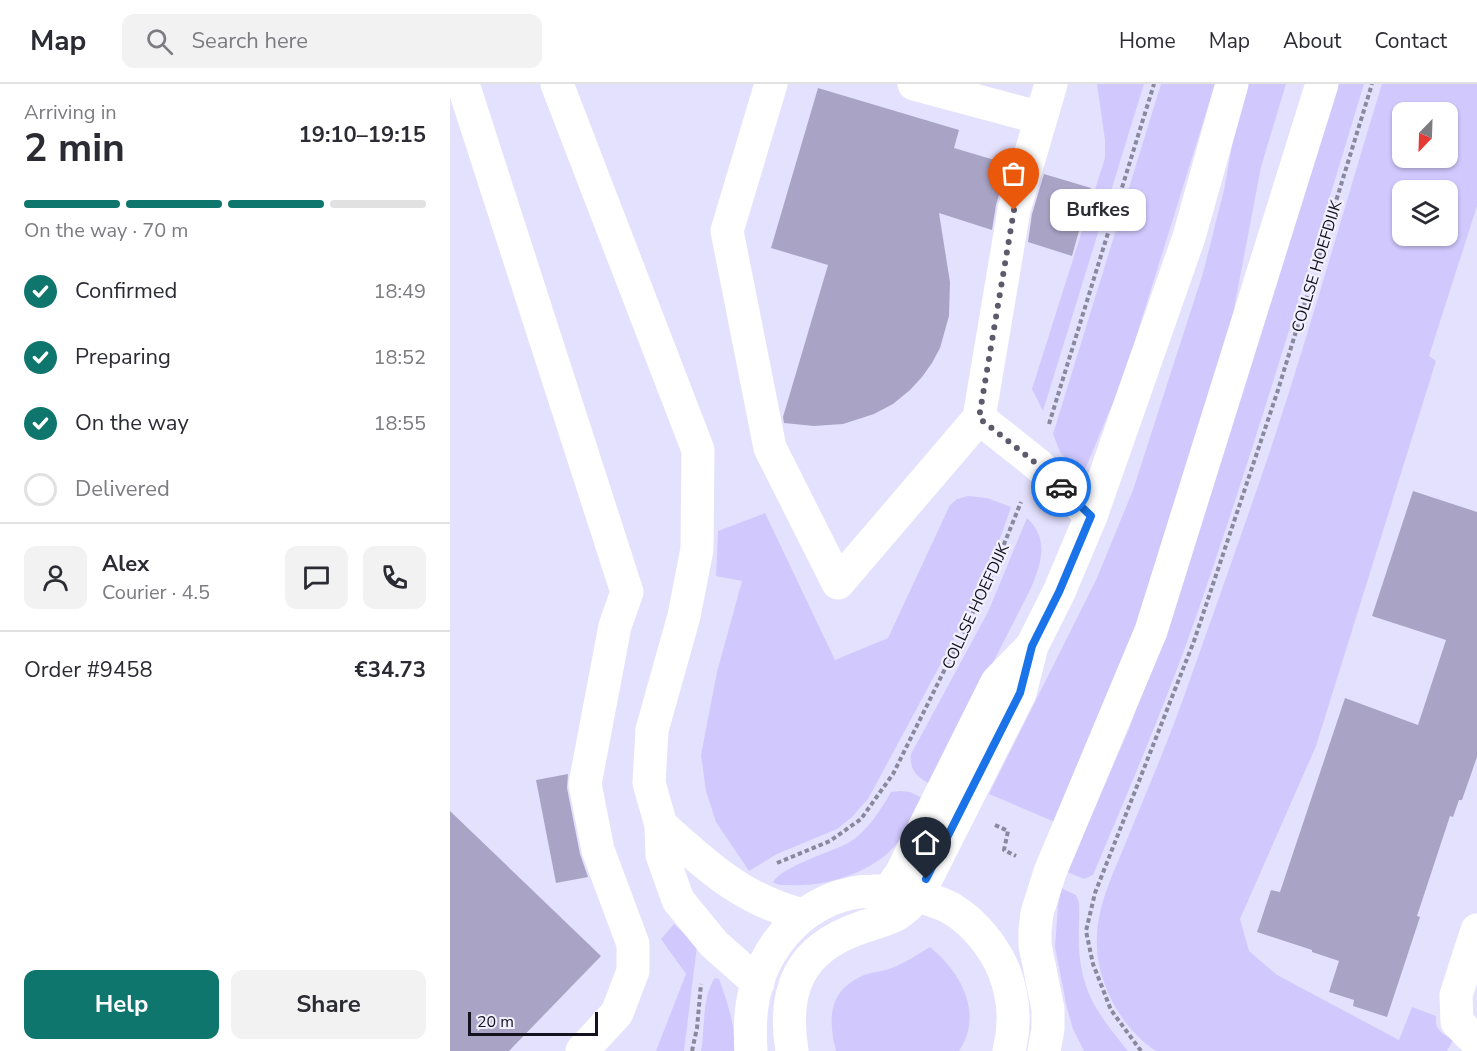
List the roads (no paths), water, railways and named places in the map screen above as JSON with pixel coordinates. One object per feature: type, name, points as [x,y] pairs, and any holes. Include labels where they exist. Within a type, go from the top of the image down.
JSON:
[{"type":"main road","points":[[463,84],[627,592],[615,626],[585,784],[598,850],[633,944],[633,971],[617,1013],[582,1051]]},
{"type":"main road","points":[[557,84],[698,450],[697,549],[684,616],[652,730],[649,783],[661,825],[662,855],[678,900],[714,944],[789,1009]]},
{"type":"main road","points":[[771,84],[727,231],[770,448],[838,582],[979,418],[1014,210],[1051,84]]},
{"type":"main road","points":[[914,84],[1041,118]]},
{"type":"main road","points":[[792,1051],[789,1009],[795,983],[804,965],[819,950],[838,937],[903,912],[904,893],[1020,693],[1032,646],[1059,592],[1091,516],[1189,237],[1232,84]]},
{"type":"main road","points":[[751,1051],[752,1003],[771,953],[786,931],[803,915],[816,906],[853,891],[904,893],[952,908],[986,940],[999,960],[1010,987],[1011,1038],[1043,1051],[1048,1029],[1048,1009],[1035,945],[1036,913],[1050,872],[1151,631],[1322,84]]},
{"type":"main road","points":[[979,418],[1037,464],[1091,516]]},
{"type":"main road","points":[[661,825],[712,870],[746,894],[777,909],[803,915]]},
{"type":"main road","points":[[1467,1032],[1456,995],[1477,930]]},
{"type":"place","name":"Bufkes","points":[[1014,210]]}]
